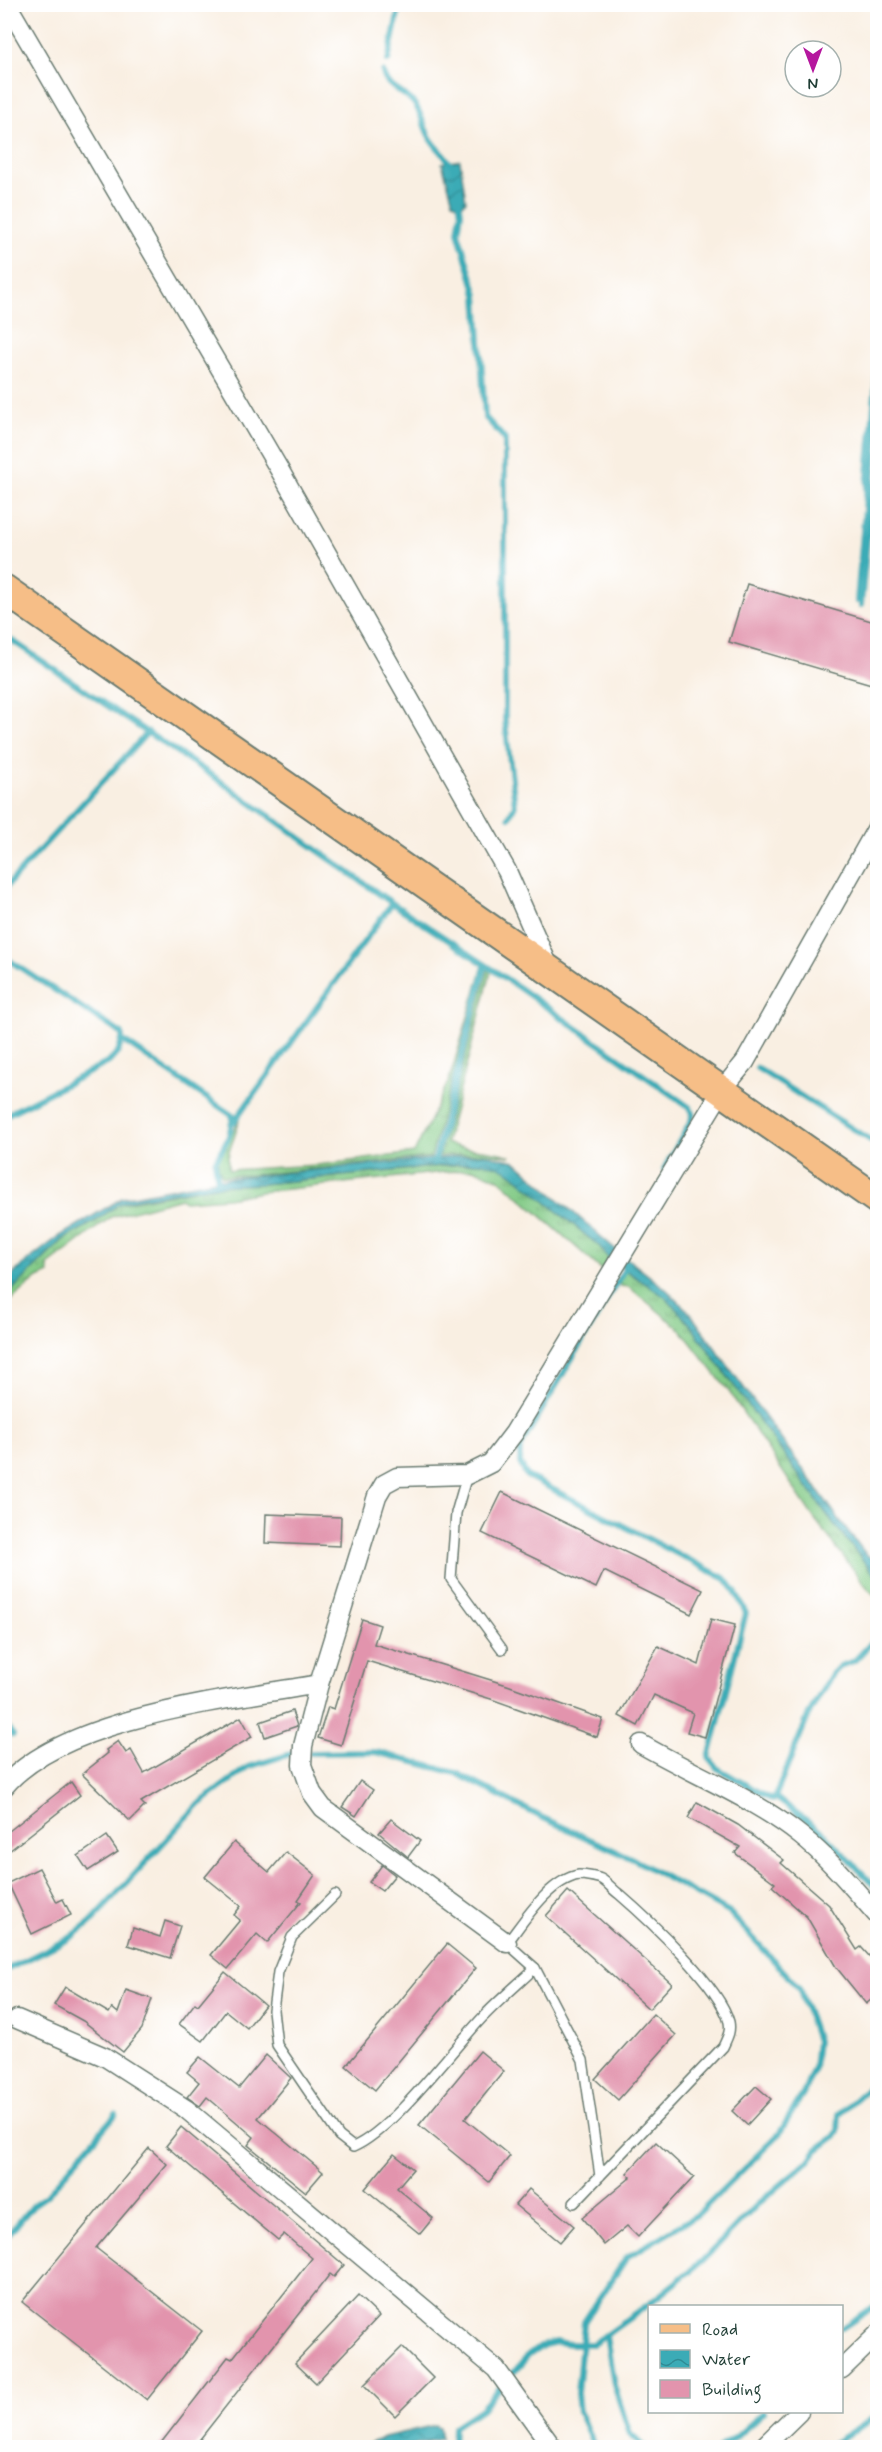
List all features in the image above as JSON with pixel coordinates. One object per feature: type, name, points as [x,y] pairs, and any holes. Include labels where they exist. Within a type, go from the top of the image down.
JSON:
[{"type":"main road","points":[[4,590],[878,1200]]},
{"type":"street","points":[[7,4],[279,469],[507,872],[550,970]]},
{"type":"street","points":[[507,1943],[323,1808],[312,1793],[302,1765],[303,1746],[319,1684],[377,1496],[384,1484],[397,1477],[467,1475],[491,1463],[514,1433],[722,1090],[745,1062],[878,826]]},
{"type":"street","points":[[4,1787],[28,1765],[45,1755],[114,1724],[188,1707],[319,1684]]},
{"type":"street","points":[[641,1744],[678,1766],[741,1797],[801,1835],[878,1916]]},
{"type":"street","points":[[17,2019],[105,2057],[186,2109],[496,2369],[553,2448]]},
{"type":"street","points":[[843,2368],[878,2334]]},
{"type":"street","points":[[762,2448],[798,2413]]},
{"type":"lane","points":[[467,1475],[456,1513],[451,1579],[502,1649]]},
{"type":"lane","points":[[574,2203],[600,2176],[723,2047],[730,2031],[728,2019],[720,2003],[692,1966],[631,1905],[601,1879],[580,1875],[562,1881],[538,1903],[507,1943],[535,1968],[583,2060],[600,2176]]},
{"type":"lane","points":[[334,1895],[292,1937],[278,1972],[273,2010],[277,2045],[339,2136],[353,2147],[368,2141],[402,2107],[483,2017],[535,1968]]},
{"type":"green space","points":[[482,969],[431,1157],[253,1175],[222,1176],[218,1161],[239,1120],[229,1151],[229,1170],[317,1165],[414,1153],[449,1080]]},
{"type":"green space","points":[[488,970],[491,972],[446,1143],[510,1156],[483,1153],[439,1156]]},
{"type":"green space","points":[[485,1162],[511,1173],[600,1247],[609,1259],[602,1270],[499,1179],[473,1169],[261,1192],[228,1198],[184,1201],[181,1198],[111,1217],[48,1265],[49,1273],[38,1278],[5,1305],[5,1297],[64,1239],[119,1204],[214,1186],[262,1184]]},
{"type":"green space","points":[[626,1271],[665,1297],[689,1323],[833,1523],[877,1578],[877,1597],[869,1590],[814,1518],[730,1393],[681,1330],[629,1287],[620,1286],[620,1279]]},
{"type":"water","points":[[460,160],[466,201],[461,206],[453,202],[442,163]]},
{"type":"water","points":[[483,1154],[515,1161],[613,1247],[667,1290],[690,1313],[839,1519],[865,1553],[877,1563],[877,1578],[833,1523],[689,1323],[665,1297],[609,1259],[600,1247],[511,1173],[496,1166],[470,1163],[262,1184],[214,1186],[127,1201],[64,1239],[5,1297],[4,1284],[22,1265],[58,1237],[122,1198],[220,1179]]},
{"type":"water","points":[[435,2425],[439,2427],[441,2439],[403,2447],[362,2447],[384,2437]]},
{"type":"building","points":[[747,584],[878,623],[878,686],[729,642]]},
{"type":"building","points":[[502,1492],[703,1590],[691,1614],[604,1571],[596,1588],[482,1533]]},
{"type":"building","points":[[266,1514],[341,1517],[340,1546],[265,1543]]},
{"type":"building","points":[[362,1619],[380,1625],[374,1644],[507,1685],[603,1719],[597,1737],[491,1699],[367,1661],[341,1745],[318,1738],[328,1707],[334,1709]]},
{"type":"building","points":[[711,1619],[735,1625],[705,1737],[687,1732],[693,1713],[654,1695],[638,1726],[619,1716],[658,1646],[699,1665]]},
{"type":"building","points":[[292,1711],[297,1726],[265,1737],[260,1722]]},
{"type":"building","points":[[241,1717],[252,1737],[141,1802],[145,1806],[130,1821],[82,1774],[108,1753],[106,1750],[118,1741],[126,1753],[131,1750],[144,1773]]},
{"type":"building","points":[[360,1781],[373,1790],[356,1816],[342,1807]]},
{"type":"building","points":[[71,1782],[80,1795],[4,1855],[4,1835]]},
{"type":"building","points":[[697,1802],[738,1825],[784,1860],[781,1863],[829,1905],[857,1950],[861,1947],[878,1966],[878,1994],[866,2004],[836,1967],[807,1917],[772,1886],[775,1883],[735,1853],[740,1847],[688,1818]]},
{"type":"building","points":[[391,1819],[420,1841],[408,1857],[379,1833]]},
{"type":"building","points":[[107,1836],[118,1852],[88,1871],[78,1856]]},
{"type":"building","points":[[234,1842],[269,1872],[286,1852],[315,1875],[298,1900],[301,1902],[267,1943],[257,1934],[228,1969],[211,1955],[240,1920],[234,1915],[241,1906],[205,1877]]},
{"type":"building","points":[[382,1865],[395,1875],[382,1891],[369,1882]]},
{"type":"building","points":[[39,1868],[57,1902],[63,1899],[71,1915],[32,1934],[8,1883]]},
{"type":"building","points":[[568,1891],[672,1984],[649,2009],[546,1916]]},
{"type":"building","points":[[165,1921],[180,1926],[170,1958],[128,1945],[133,1928],[160,1937]]},
{"type":"building","points":[[447,1944],[476,1968],[375,2090],[346,2066]]},
{"type":"building","points":[[225,1972],[265,2005],[247,2028],[226,2011],[203,2041],[179,2024],[195,2003],[198,2005]]},
{"type":"building","points":[[65,1987],[109,2013],[112,2008],[118,2013],[126,1990],[152,1999],[142,2029],[123,2052],[83,2021],[54,2005]]},
{"type":"building","points":[[653,2014],[676,2035],[618,2100],[595,2079]]},
{"type":"building","points":[[480,2051],[504,2071],[465,2119],[510,2156],[489,2182],[419,2125]]},
{"type":"building","points":[[266,2055],[291,2078],[258,2118],[323,2172],[306,2192],[248,2145],[254,2137],[207,2097],[200,2106],[187,2097],[199,2082],[187,2072],[200,2057],[239,2088]]},
{"type":"building","points":[[756,2086],[771,2099],[747,2125],[732,2111]]},
{"type":"building","points":[[181,2127],[344,2265],[334,2277],[330,2274],[193,2448],[157,2448],[228,2357],[232,2359],[312,2258],[284,2234],[278,2240],[166,2146]]},
{"type":"building","points":[[656,2142],[694,2177],[638,2237],[627,2226],[604,2245],[582,2218],[631,2177],[627,2173]]},
{"type":"building","points":[[149,2148],[167,2164],[96,2248],[202,2331],[147,2400],[22,2302]]},
{"type":"building","points":[[394,2154],[413,2169],[397,2188],[433,2218],[420,2234],[365,2189]]},
{"type":"building","points":[[529,2189],[574,2226],[560,2242],[515,2205]]},
{"type":"building","points":[[358,2296],[379,2316],[316,2383],[295,2363]]},
{"type":"building","points":[[402,2347],[433,2378],[395,2416],[364,2385]]},
{"type":"waterway","points":[[388,61],[400,4]]},
{"type":"waterway","points":[[383,72],[390,85],[416,105],[430,137],[452,169]]},
{"type":"waterway","points":[[459,199],[461,213],[458,232],[477,295],[485,417],[505,439],[505,721],[515,805],[509,817]]},
{"type":"waterway","points":[[857,601],[878,359]]},
{"type":"waterway","points":[[861,605],[878,422]]},
{"type":"waterway","points":[[4,635],[213,776],[392,903],[495,971],[689,1107],[693,1113],[691,1121],[664,1169]]},
{"type":"waterway","points":[[4,889],[148,732]]},
{"type":"waterway","points":[[234,1122],[392,903]]},
{"type":"waterway","points":[[4,957],[122,1034],[122,1040],[233,1116],[229,1136],[215,1162],[218,1183]]},
{"type":"waterway","points":[[434,1163],[485,966]]},
{"type":"waterway","points":[[4,1116],[109,1062],[118,1052],[122,1040]]},
{"type":"waterway","points":[[757,1068],[878,1145]]},
{"type":"waterway","points":[[627,1265],[520,1447],[520,1463],[527,1476],[726,1579],[746,1613],[709,1758],[717,1768],[769,1798],[773,1800],[775,1797],[822,1832],[878,1889]]},
{"type":"waterway","points":[[775,1797],[810,1712],[832,1674],[840,1666],[854,1661],[878,1636]]},
{"type":"waterway","points":[[4,1723],[13,1735]]},
{"type":"waterway","points":[[311,1753],[376,1752],[456,1773],[541,1817],[633,1859],[730,1913],[799,1988],[817,2041],[814,2068],[804,2092],[779,2134],[697,2215],[627,2257],[584,2322],[577,2393],[579,2412],[595,2448]]},
{"type":"waterway","points":[[4,1971],[70,1938],[90,1923],[199,1804],[248,1767],[294,1753]]},
{"type":"waterway","points":[[453,2448],[454,2427],[481,2409],[529,2355],[544,2345],[557,2342],[593,2344],[649,2304],[702,2261],[757,2205],[834,2137],[838,2131],[839,2114],[878,2079]]},
{"type":"waterway","points":[[4,2240],[33,2205],[46,2196],[116,2114]]},
{"type":"waterway","points":[[843,2327],[878,2304]]},
{"type":"waterway","points":[[606,2336],[614,2385],[630,2434],[645,2448]]},
{"type":"waterway","points":[[719,2448],[736,2437],[763,2413]]},
{"type":"waterway","points":[[826,2448],[878,2415]]}]
